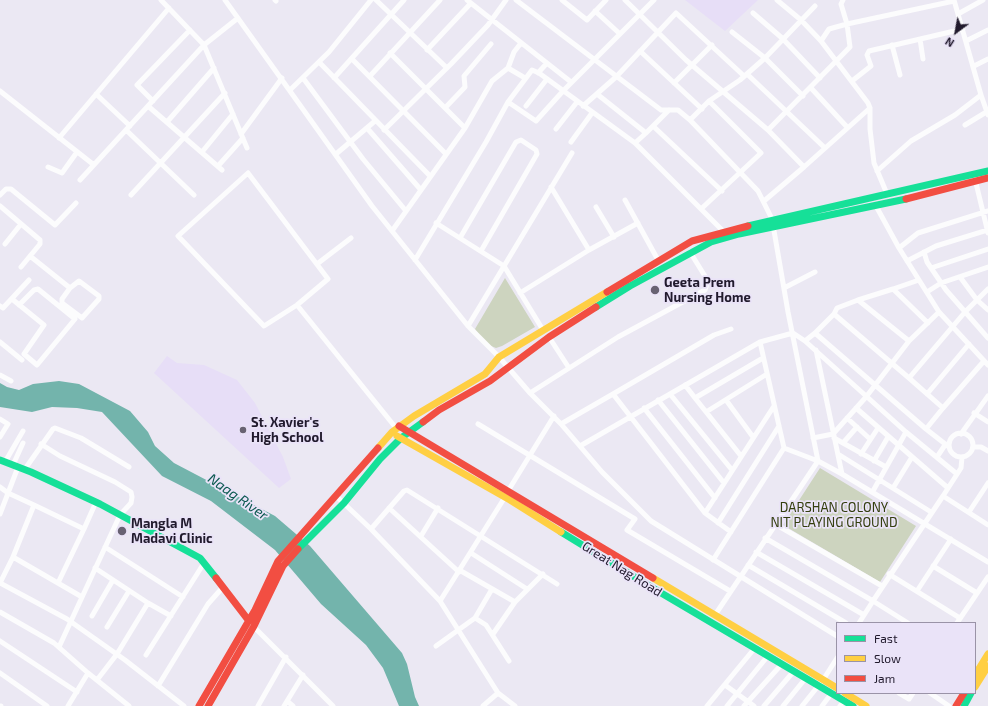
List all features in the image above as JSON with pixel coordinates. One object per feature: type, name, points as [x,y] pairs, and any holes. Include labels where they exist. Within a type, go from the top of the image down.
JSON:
[{"type":"street","points":[[161,0],[204,45],[247,148]]},
{"type":"street","points":[[225,0],[392,231],[468,326],[499,357],[530,393],[554,416],[640,512],[651,522],[836,635]]},
{"type":"street","points":[[290,90],[318,62],[371,0]]},
{"type":"street","points":[[376,0],[447,68]]},
{"type":"street","points":[[334,78],[404,0]]},
{"type":"street","points":[[370,76],[440,0]]},
{"type":"street","points":[[384,130],[447,68],[493,19],[506,0]]},
{"type":"street","points":[[516,0],[661,110],[678,110],[690,120],[758,190],[772,218],[784,288],[818,461],[765,538],[713,618]]},
{"type":"street","points":[[562,0],[587,20],[605,0]]},
{"type":"street","points":[[624,0],[641,14],[693,65],[768,130],[804,167]]},
{"type":"street","points":[[508,102],[536,121],[562,91],[654,0]]},
{"type":"street","points":[[768,130],[850,47],[847,24],[841,4],[843,0]]},
{"type":"street","points":[[821,40],[829,29],[954,0],[981,94],[988,113],[965,125]]},
{"type":"street","points":[[958,14],[983,0]]},
{"type":"street","points":[[780,1],[821,40],[870,108],[870,129],[874,163],[887,194]]},
{"type":"street","points":[[427,50],[469,2],[493,19],[571,82]]},
{"type":"street","points":[[690,120],[764,58],[815,6]]},
{"type":"street","points":[[59,138],[168,8]]},
{"type":"street","points":[[595,11],[620,34]]},
{"type":"street","points":[[583,106],[616,77],[676,13],[787,111],[825,148]]},
{"type":"street","points":[[753,13],[783,39],[820,78]]},
{"type":"street","points":[[80,180],[204,45],[238,18]]},
{"type":"street","points":[[852,81],[871,66],[867,55],[869,51],[963,29]]},
{"type":"street","points":[[153,101],[137,85],[190,30]]},
{"type":"street","points":[[966,41],[988,30]]},
{"type":"street","points":[[732,32],[764,58],[803,96]]},
{"type":"street","points":[[920,39],[923,59]]},
{"type":"street","points":[[392,231],[465,128],[492,81],[508,68],[514,52],[521,43]]},
{"type":"street","points":[[445,108],[465,87],[464,76],[492,44]]},
{"type":"street","points":[[674,83],[712,45]]},
{"type":"street","points":[[892,45],[900,75]]},
{"type":"street","points":[[640,52],[702,109]]},
{"type":"street","points":[[390,53],[465,128]]},
{"type":"street","points":[[352,58],[446,154]]},
{"type":"street","points":[[974,66],[988,59]]},
{"type":"street","points":[[318,62],[430,176]]},
{"type":"street","points":[[538,73],[547,63]]},
{"type":"street","points":[[167,122],[214,68]]},
{"type":"street","points":[[508,68],[525,78]]},
{"type":"street","points":[[415,260],[486,142],[508,102],[532,70],[547,79],[635,143],[724,232]]},
{"type":"street","points":[[148,106],[220,168],[282,78]]},
{"type":"street","points":[[303,78],[350,142],[406,211]]},
{"type":"street","points":[[526,106],[547,79]]},
{"type":"street","points":[[810,88],[847,127]]},
{"type":"street","points":[[0,91],[94,165]]},
{"type":"street","points":[[131,195],[185,138],[224,93]]},
{"type":"street","points":[[96,94],[130,126]]},
{"type":"street","points":[[597,94],[646,133]]},
{"type":"street","points":[[877,170],[911,142],[955,115],[981,94]]},
{"type":"street","points":[[556,129],[577,102]]},
{"type":"street","points":[[701,210],[742,173],[761,153],[710,102]]},
{"type":"street","points":[[764,201],[870,108]]},
{"type":"street","points":[[635,143],[669,110]]},
{"type":"street","points":[[571,142],[592,113]]},
{"type":"street","points":[[202,152],[233,114]]},
{"type":"street","points":[[336,154],[375,121]]},
{"type":"street","points":[[653,126],[722,191]]},
{"type":"street","points":[[367,128],[420,190]]},
{"type":"street","points":[[126,130],[194,195]]},
{"type":"street","points":[[460,238],[516,142],[521,140],[536,150],[537,154],[481,251]]},
{"type":"street","points":[[48,167],[62,173],[77,152]]},
{"type":"street","points":[[468,326],[572,152]]},
{"type":"street","points":[[281,564],[344,503],[380,458],[401,438],[439,410],[490,380],[549,337],[630,286],[690,252],[711,242],[773,226],[876,206],[975,178],[988,171]]},
{"type":"street","points":[[248,173],[328,279],[297,305],[264,326],[178,236],[248,173]]},
{"type":"street","points":[[907,261],[924,252],[988,231],[985,212],[975,178]]},
{"type":"street","points":[[208,706],[281,564],[303,531],[395,429],[485,374],[499,357],[685,243],[772,218],[887,194],[975,178],[988,178]]},
{"type":"street","points":[[551,187],[589,250]]},
{"type":"street","points":[[0,195],[6,189],[11,189],[55,225],[76,203]]},
{"type":"street","points":[[625,200],[658,260]]},
{"type":"street","points":[[0,206],[40,240],[40,244],[21,267]]},
{"type":"street","points":[[876,206],[899,248],[939,312],[986,363],[943,408],[926,429]]},
{"type":"street","points":[[596,207],[614,237]]},
{"type":"street","points":[[899,248],[918,233],[985,212]]},
{"type":"street","points":[[436,223],[504,266],[543,330]]},
{"type":"street","points":[[5,244],[21,224]]},
{"type":"street","points":[[520,293],[589,250],[638,224]]},
{"type":"street","points":[[317,264],[351,238]]},
{"type":"street","points":[[931,268],[988,249]]},
{"type":"street","points":[[530,393],[618,337],[705,290],[708,281],[690,252]]},
{"type":"street","points":[[924,252],[931,268],[941,283],[988,338]]},
{"type":"street","points":[[30,256],[70,288]]},
{"type":"street","points":[[927,292],[941,283],[988,267]]},
{"type":"street","points":[[784,288],[815,272]]},
{"type":"street","points":[[960,277],[977,300],[988,310]]},
{"type":"street","points":[[0,306],[3,308],[29,280]]},
{"type":"street","points":[[805,341],[834,314],[837,308],[919,280]]},
{"type":"street","points":[[79,281],[99,296],[99,299],[82,318],[62,303],[62,300],[70,288],[79,281]]},
{"type":"street","points":[[12,299],[19,305],[44,325],[24,354],[30,361],[37,365],[75,318],[38,289],[34,290],[19,305]]},
{"type":"street","points":[[893,289],[928,323]]},
{"type":"street","points":[[909,378],[965,312],[988,290]]},
{"type":"street","points":[[858,300],[909,341]]},
{"type":"street","points":[[297,305],[395,429]]},
{"type":"street","points":[[833,436],[866,397],[874,384],[909,341],[939,312]]},
{"type":"street","points":[[834,314],[943,408]]},
{"type":"street","points":[[560,424],[714,334],[731,329]]},
{"type":"street","points":[[580,446],[760,342],[793,333],[816,350],[866,397],[956,474]]},
{"type":"street","points":[[815,333],[947,446],[954,455],[962,457],[969,454],[973,447],[970,438],[961,434]]},
{"type":"street","points":[[549,337],[569,368]]},
{"type":"street","points":[[0,342],[22,360]]},
{"type":"street","points":[[713,560],[784,448],[760,342]]},
{"type":"street","points":[[927,394],[969,344]]},
{"type":"street","points":[[816,350],[842,474]]},
{"type":"street","points":[[695,398],[763,358]]},
{"type":"street","points":[[706,412],[767,374]]},
{"type":"street","points":[[0,375],[11,381]]},
{"type":"street","points":[[685,385],[741,456]]},
{"type":"street","points":[[613,394],[629,417],[705,513],[731,532]]},
{"type":"street","points":[[670,394],[732,470]]},
{"type":"street","points":[[936,457],[947,446],[952,437],[961,434],[974,413],[988,398]]},
{"type":"street","points":[[658,400],[724,483]]},
{"type":"street","points":[[726,400],[753,437]]},
{"type":"street","points":[[705,513],[774,406]]},
{"type":"street","points":[[644,408],[715,498]]},
{"type":"street","points":[[856,408],[948,488]]},
{"type":"street","points":[[974,413],[988,422]]},
{"type":"street","points":[[440,601],[531,456],[554,416]]},
{"type":"street","points":[[847,418],[870,439]]},
{"type":"street","points":[[0,419],[8,424],[0,436]]},
{"type":"street","points":[[478,424],[635,519]]},
{"type":"street","points":[[718,523],[779,426]]},
{"type":"street","points":[[843,443],[857,427]]},
{"type":"street","points":[[12,464],[41,444],[53,429],[56,428],[80,438],[129,467]]},
{"type":"street","points":[[862,454],[878,428]]},
{"type":"street","name":"Great Nag Road","points":[[395,429],[408,433],[507,494],[651,587],[713,618],[836,687]]},
{"type":"street","name":"Great Nag Road","points":[[395,429],[401,438],[507,494]]},
{"type":"street","points":[[0,514],[8,493],[12,464],[23,431]]},
{"type":"street","points":[[873,491],[906,432]]},
{"type":"street","points":[[813,438],[833,436],[886,467]]},
{"type":"street","points":[[874,461],[888,437]]},
{"type":"street","points":[[12,464],[24,443]]},
{"type":"street","points":[[41,444],[60,456],[115,482],[131,492],[131,503],[120,515],[59,647]]},
{"type":"street","points":[[973,447],[981,447],[988,451]]},
{"type":"street","points":[[784,448],[818,461],[873,491],[988,562]]},
{"type":"street","points":[[838,454],[931,512]]},
{"type":"street","points":[[893,488],[912,457]]},
{"type":"street","points":[[860,622],[889,574],[948,488],[962,465],[962,457]]},
{"type":"street","points":[[12,464],[96,502],[200,558],[251,624],[286,657],[333,706]]},
{"type":"street","points":[[969,512],[987,486]]},
{"type":"street","points":[[0,487],[8,493],[84,529]]},
{"type":"street","points":[[371,529],[404,490],[407,490],[482,535],[557,584]]},
{"type":"street","points":[[336,496],[371,529],[440,601],[498,693],[514,706]]},
{"type":"street","points":[[943,496],[988,524]]},
{"type":"street","points":[[58,583],[96,502]]},
{"type":"street","points":[[34,506],[13,557],[0,583],[71,622],[117,654],[184,706]]},
{"type":"street","points":[[389,508],[460,571],[515,602]]},
{"type":"street","points":[[421,536],[438,508]]},
{"type":"street","points":[[640,512],[627,530],[730,591]]},
{"type":"street","points":[[775,524],[882,586]]},
{"type":"street","points":[[765,538],[906,622]]},
{"type":"street","points":[[917,591],[951,539]]},
{"type":"street","points":[[105,547],[183,597]]},
{"type":"street","points":[[756,552],[864,615]]},
{"type":"street","points":[[471,553],[527,589]]},
{"type":"street","points":[[13,557],[82,596]]},
{"type":"street","points":[[146,655],[204,563]]},
{"type":"street","points":[[748,565],[844,622]]},
{"type":"street","points":[[933,566],[977,593]]},
{"type":"street","points":[[95,568],[129,591],[171,616]]},
{"type":"street","points":[[493,634],[515,602],[543,574]]},
{"type":"street","points":[[889,574],[960,618]]},
{"type":"street","points":[[958,622],[988,577]]},
{"type":"street","points":[[92,616],[113,580]]},
{"type":"street","points":[[158,686],[208,604],[223,587]]},
{"type":"street","points":[[436,646],[475,618],[492,589]]},
{"type":"street","points":[[107,627],[129,591]]},
{"type":"street","points":[[97,680],[117,654],[148,603]]},
{"type":"street","points":[[0,612],[59,647],[129,706]]},
{"type":"street","points":[[475,618],[486,626],[493,634],[509,661]]},
{"type":"street","name":"Great Nag Road","points":[[713,618],[767,657],[794,671],[831,694],[842,704],[853,706]]},
{"type":"street","points":[[199,706],[251,624]]},
{"type":"street","points":[[0,641],[77,692]]},
{"type":"street","points":[[707,706],[754,648]]},
{"type":"street","points":[[976,673],[988,654]]},
{"type":"street","points":[[258,706],[286,657]]},
{"type":"street","points":[[727,706],[767,657]]},
{"type":"street","points":[[802,706],[824,680],[836,660]]},
{"type":"street","points":[[746,704],[781,665]]},
{"type":"street","points":[[976,686],[988,666]]},
{"type":"street","points":[[764,706],[794,671]]},
{"type":"street","points":[[0,673],[47,706]]},
{"type":"street","points":[[68,706],[88,673]]},
{"type":"street","points":[[284,706],[303,675]]},
{"type":"street","points":[[783,706],[805,679]]},
{"type":"street","points":[[725,685],[737,694],[746,704],[754,706]]},
{"type":"street","points":[[483,706],[498,693]]},
{"type":"street","points":[[822,706],[831,694]]},
{"type":"street","points":[[847,694],[866,706]]},
{"type":"street","points":[[901,694],[909,699],[912,694]]},
{"type":"street","points":[[932,694],[950,706]]},
{"type":"street","points":[[960,705],[964,694]]},
{"type":"street","points":[[960,705],[970,694]]},
{"type":"street","points":[[287,701],[292,706]]},
{"type":"shaded area","points":[[685,0],[758,0],[725,31]]},
{"type":"shaded area","name":"St. Xavier's High School","points":[[167,356],[177,363],[204,365],[237,380],[255,403],[283,457],[291,479],[279,488],[154,373]]},
{"type":"green space","points":[[505,278],[535,327],[496,348],[486,344],[475,329]]},
{"type":"green space","name":"DARSHAN COLONY NIT PLAYING GROUND","points":[[820,468],[916,526],[880,582],[783,525]]},
{"type":"water","name":"Naag River","points":[[59,381],[79,384],[130,411],[148,432],[155,446],[174,463],[275,516],[310,546],[402,653],[407,664],[415,697],[419,706],[399,706],[383,668],[366,645],[321,604],[275,550],[211,501],[162,476],[102,412],[77,408],[52,407],[32,412],[0,407],[0,383],[7,387],[19,390],[33,384]]},
{"type":"traffic: fast","points":[[748,226],[988,171]]},
{"type":"traffic: fast","points":[[596,307],[630,286],[711,242],[739,234],[906,199]]},
{"type":"traffic: fast","points":[[298,549],[344,503],[380,459],[401,438],[423,422]]},
{"type":"traffic: fast","points":[[0,460],[31,472],[100,504],[200,558],[216,578]]},
{"type":"traffic: fast","points":[[561,532],[853,706]]},
{"type":"traffic: fast","points":[[964,706],[970,694]]},
{"type":"traffic: slow","points":[[378,448],[392,432],[414,416],[485,374],[499,357],[607,292]]},
{"type":"traffic: slow","points":[[397,436],[510,500],[561,532]]},
{"type":"traffic: slow","points":[[653,578],[836,687]]},
{"type":"traffic: slow","points":[[976,673],[988,654]]},
{"type":"traffic: slow","points":[[976,685],[988,666]]},
{"type":"traffic: slow","points":[[847,694],[866,706]]},
{"type":"traffic: jam","points":[[906,199],[988,178]]},
{"type":"traffic: jam","points":[[607,292],[692,241],[748,226]]},
{"type":"traffic: jam","points":[[423,422],[439,410],[490,381],[549,337],[596,307]]},
{"type":"traffic: jam","points":[[399,426],[653,578]]},
{"type":"traffic: jam","points":[[199,706],[255,610],[278,561],[378,448]]},
{"type":"traffic: jam","points":[[208,706],[254,626],[283,566],[298,549]]},
{"type":"traffic: jam","points":[[216,578],[249,621]]},
{"type":"traffic: jam","points":[[956,706],[963,694]]},
{"type":"place","name":"Geeta Prem Nursing Home","points":[[655,290]]},
{"type":"place","name":"St. Xavier's High School","points":[[243,430]]},
{"type":"place","name":"Mangla M Madavi Clinic","points":[[122,531]]}]
